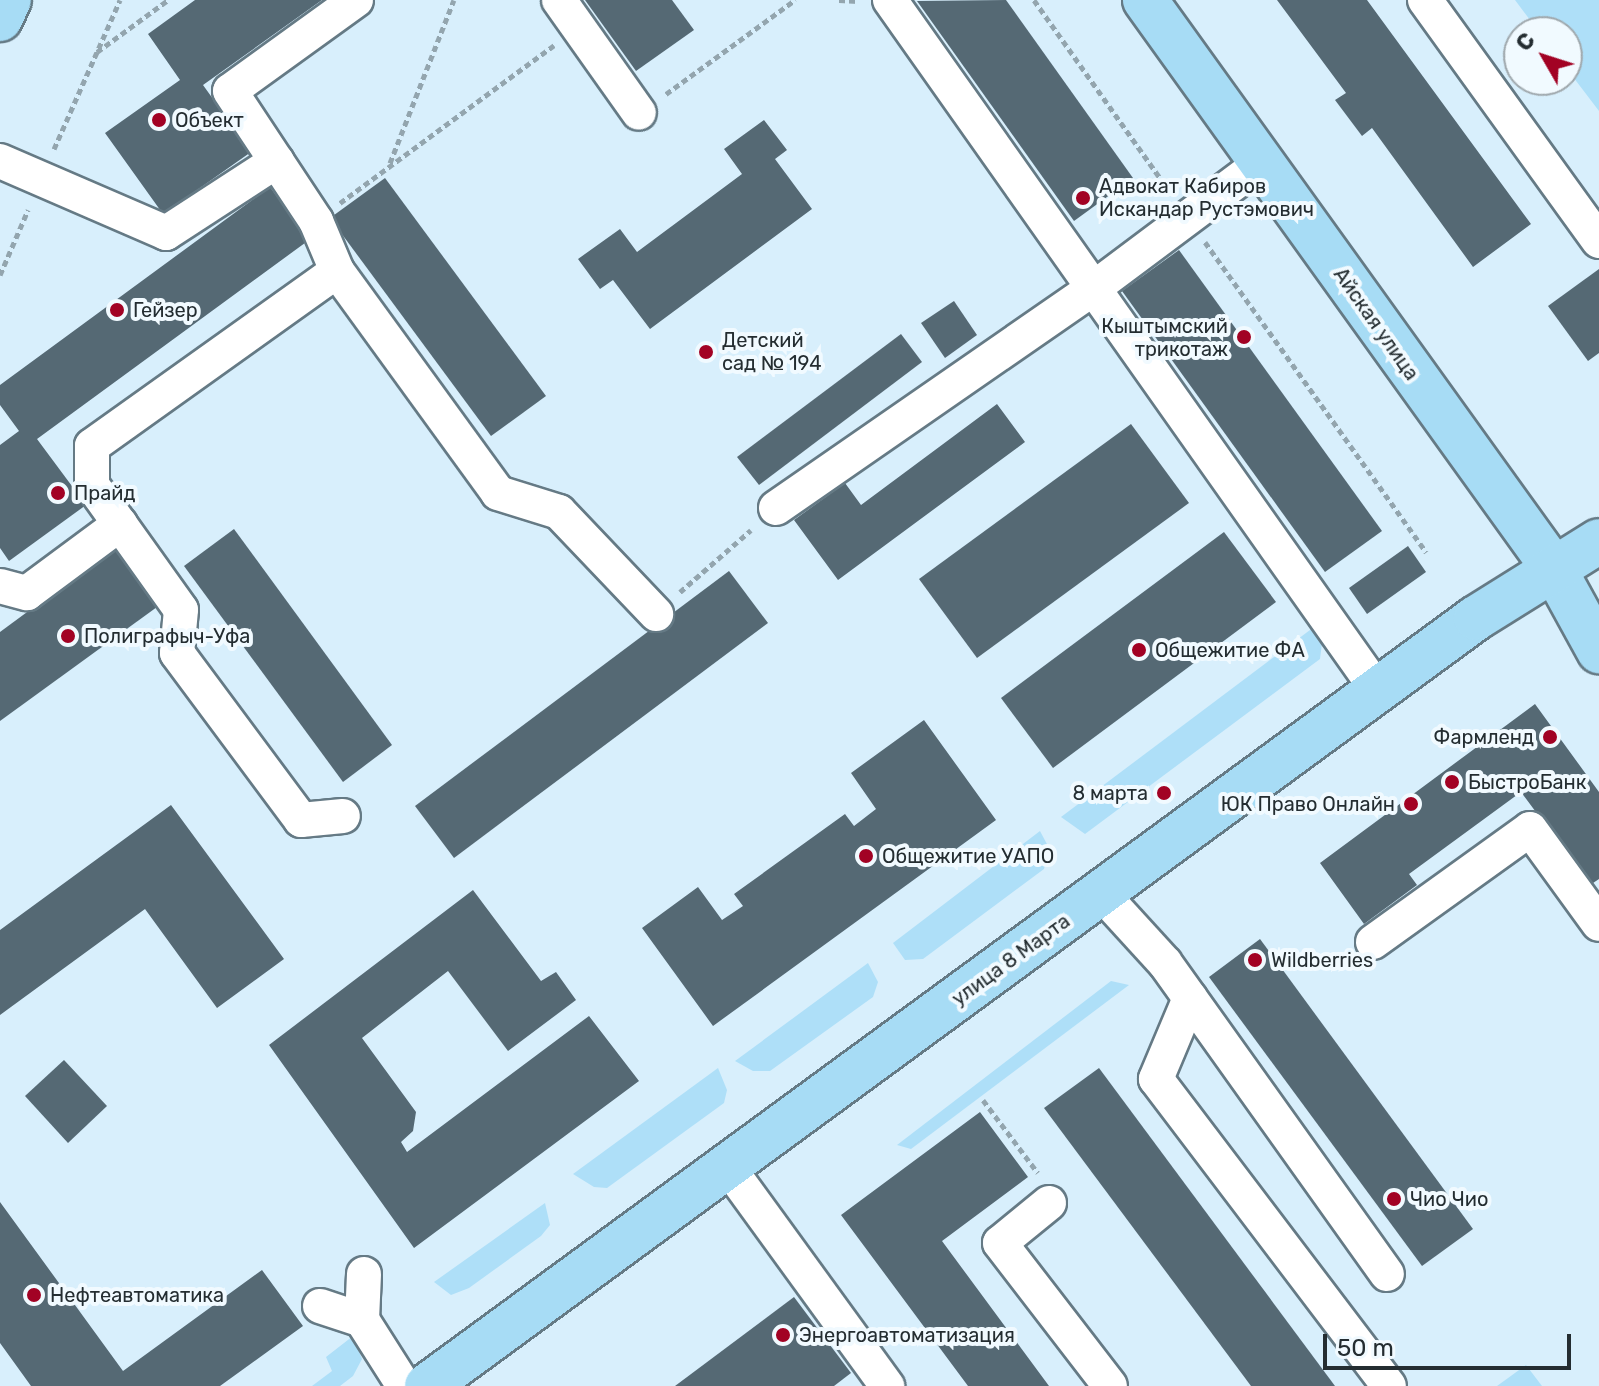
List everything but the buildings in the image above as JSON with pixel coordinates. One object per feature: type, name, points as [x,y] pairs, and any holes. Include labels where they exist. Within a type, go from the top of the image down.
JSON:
[{"type":"main road","points":[[0,19],[9,0]]},
{"type":"main road","name":"Айская улица","points":[[1145,0],[1554,569],[1599,651]]},
{"type":"main road","name":"улица 8 Марта","points":[[427,1386],[1378,691],[1599,541]]},
{"type":"lane","points":[[356,0],[230,91],[316,221],[337,271],[498,493],[559,512],[656,614]]},
{"type":"lane","points":[[890,0],[1378,691]]},
{"type":"lane","points":[[1425,0],[1599,241]]},
{"type":"lane","points":[[568,14],[639,113]]},
{"type":"lane","points":[[0,161],[166,233],[277,161]]},
{"type":"lane","points":[[776,508],[1094,288],[1261,163]]},
{"type":"lane","points":[[337,271],[92,446],[92,485],[181,610],[177,653],[301,820],[343,816]]},
{"type":"lane","points":[[0,586],[27,593],[120,524]]},
{"type":"lane","points":[[1373,942],[1530,829],[1599,926],[1589,937],[1599,950]]},
{"type":"lane","points":[[1102,894],[1190,998],[1387,1274]]},
{"type":"lane","points":[[1190,998],[1156,1079],[1389,1386]]},
{"type":"lane","points":[[728,1167],[887,1386]]},
{"type":"lane","points":[[1049,1203],[1000,1243],[1110,1386]]},
{"type":"lane","points":[[364,1274],[362,1320],[404,1386]]},
{"type":"lane","points":[[320,1306],[362,1320]]},
{"type":"path","points":[[0,275],[120,0]]},
{"type":"path","points":[[97,52],[168,0]]},
{"type":"path","points":[[389,166],[454,0]]},
{"type":"path","points":[[639,113],[795,0]]},
{"type":"path","points":[[1034,0],[1426,552]]},
{"type":"path","points":[[316,221],[389,166],[568,14]]},
{"type":"path","points":[[656,614],[776,508]]},
{"type":"path","points":[[983,1100],[1054,1194],[1049,1203]]},
{"type":"shaded area","points":[[1515,0],[1599,0],[1599,111],[1583,90],[1583,16],[1527,16]]},
{"type":"shaded area","points":[[1314,627],[1322,643],[1320,659],[1085,834],[1061,817]]},
{"type":"shaded area","points":[[1040,831],[1049,848],[1044,869],[923,959],[905,960],[893,943]]},
{"type":"shaded area","points":[[868,963],[878,982],[873,997],[770,1071],[753,1071],[735,1061]]},
{"type":"shaded area","points":[[1111,981],[1129,985],[911,1149],[897,1145]]},
{"type":"shaded area","points":[[718,1068],[727,1090],[724,1103],[607,1188],[594,1187],[573,1174]]},
{"type":"shaded area","points":[[545,1203],[550,1225],[541,1236],[469,1288],[451,1295],[434,1282]]},
{"type":"shaded area","points":[[353,1336],[362,1359],[353,1376],[340,1386],[312,1386],[332,1371],[326,1357]]},
{"type":"shaded area","points":[[1526,1365],[1542,1386],[1497,1386]]},
{"type":"place","name":"Объект","points":[[159,120]]},
{"type":"place","name":"Адвокат Кабиров Искандар Рустэмович","points":[[1083,198]]},
{"type":"place","name":"Гейзер","points":[[117,310]]},
{"type":"place","name":"Кыштымский трикотаж","points":[[1244,337]]},
{"type":"place","name":"Детский сад № 194","points":[[706,352]]},
{"type":"place","name":"Прайд","points":[[58,493]]},
{"type":"place","name":"Полиграфыч-Уфа","points":[[68,636]]},
{"type":"place","name":"Общежитие ФА","points":[[1139,650]]},
{"type":"place","name":"Фармленд","points":[[1550,737]]},
{"type":"place","name":"БыстроБанк","points":[[1452,782]]},
{"type":"place","name":"8 марта","points":[[1164,793]]},
{"type":"place","name":"ЮК Право Онлайн","points":[[1411,804]]},
{"type":"place","name":"Общежитие УАПО","points":[[866,856]]},
{"type":"place","name":"Wildberries","points":[[1255,960]]},
{"type":"place","name":"Чио Чио","points":[[1394,1199]]},
{"type":"place","name":"Нефтеавтоматика","points":[[34,1295]]},
{"type":"place","name":"Энергоавтоматизация","points":[[783,1335]]}]
